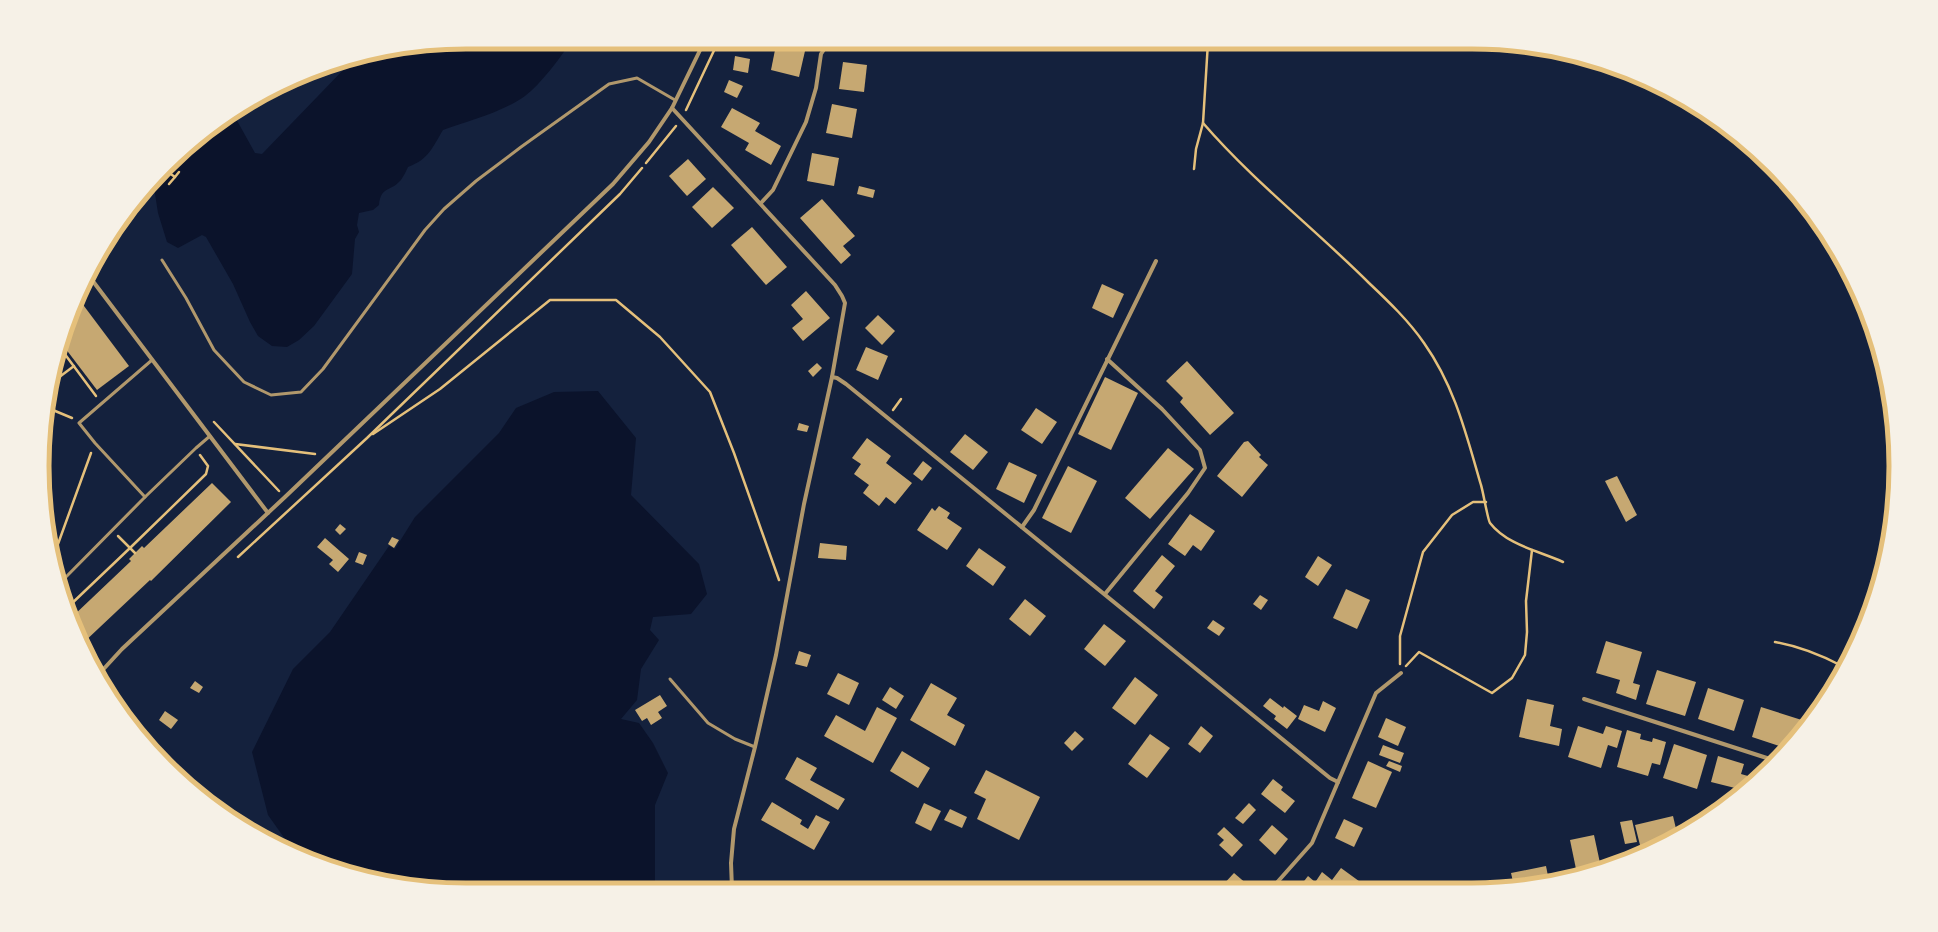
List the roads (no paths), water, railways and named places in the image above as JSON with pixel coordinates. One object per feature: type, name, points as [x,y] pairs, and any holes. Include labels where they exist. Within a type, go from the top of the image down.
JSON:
[{"type":"street","points":[[103,670],[122,649],[285,497],[613,184],[649,142],[672,108],[700,49]]},
{"type":"street","points":[[761,204],[773,190],[806,122],[816,88],[821,54],[824,49]]},
{"type":"street","points":[[672,108],[835,285],[842,296],[844,312],[832,377],[804,504],[786,600],[755,747],[734,829],[731,863],[732,883]]},
{"type":"street","points":[[1022,527],[1034,510],[1156,261]]},
{"type":"street","points":[[93,281],[268,513]]},
{"type":"street","points":[[1105,594],[1188,493],[1206,468],[1200,450],[1162,410],[1107,359]]},
{"type":"street","points":[[832,377],[837,378],[846,384],[1330,778],[1338,782]]},
{"type":"street","points":[[1277,883],[1312,843],[1376,693],[1400,673]]},
{"type":"street","points":[[1584,699],[1769,759]]},
{"type":"lane","points":[[162,260],[186,298],[214,350],[244,382],[271,395],[301,392],[323,369],[425,230],[444,209],[476,181],[609,84],[637,78],[675,100]]},
{"type":"lane","points":[[146,497],[95,443],[79,423],[152,360]]},
{"type":"lane","points":[[64,578],[112,529],[210,436]]},
{"type":"lane","points":[[670,679],[708,723],[735,739],[755,747]]},
{"type":"water","points":[[566,49],[531,91],[516,102],[474,120],[443,130],[433,148],[425,157],[408,167],[400,181],[384,192],[380,199],[379,205],[373,210],[359,213],[357,225],[359,232],[355,239],[352,274],[314,326],[299,340],[287,347],[272,346],[258,336],[233,284],[206,237],[202,235],[178,248],[167,242],[158,213],[154,189],[191,152],[236,118],[255,153],[262,154],[346,67],[385,57],[439,50]]},
{"type":"water","points":[[598,391],[636,438],[631,495],[699,564],[707,594],[691,614],[653,617],[650,630],[659,640],[641,669],[637,700],[621,719],[639,723],[653,743],[668,773],[655,805],[655,883],[439,882],[385,875],[358,869],[332,861],[288,843],[268,815],[252,752],[293,669],[330,632],[389,546],[395,549],[415,517],[499,433],[516,408],[554,392]]}]
